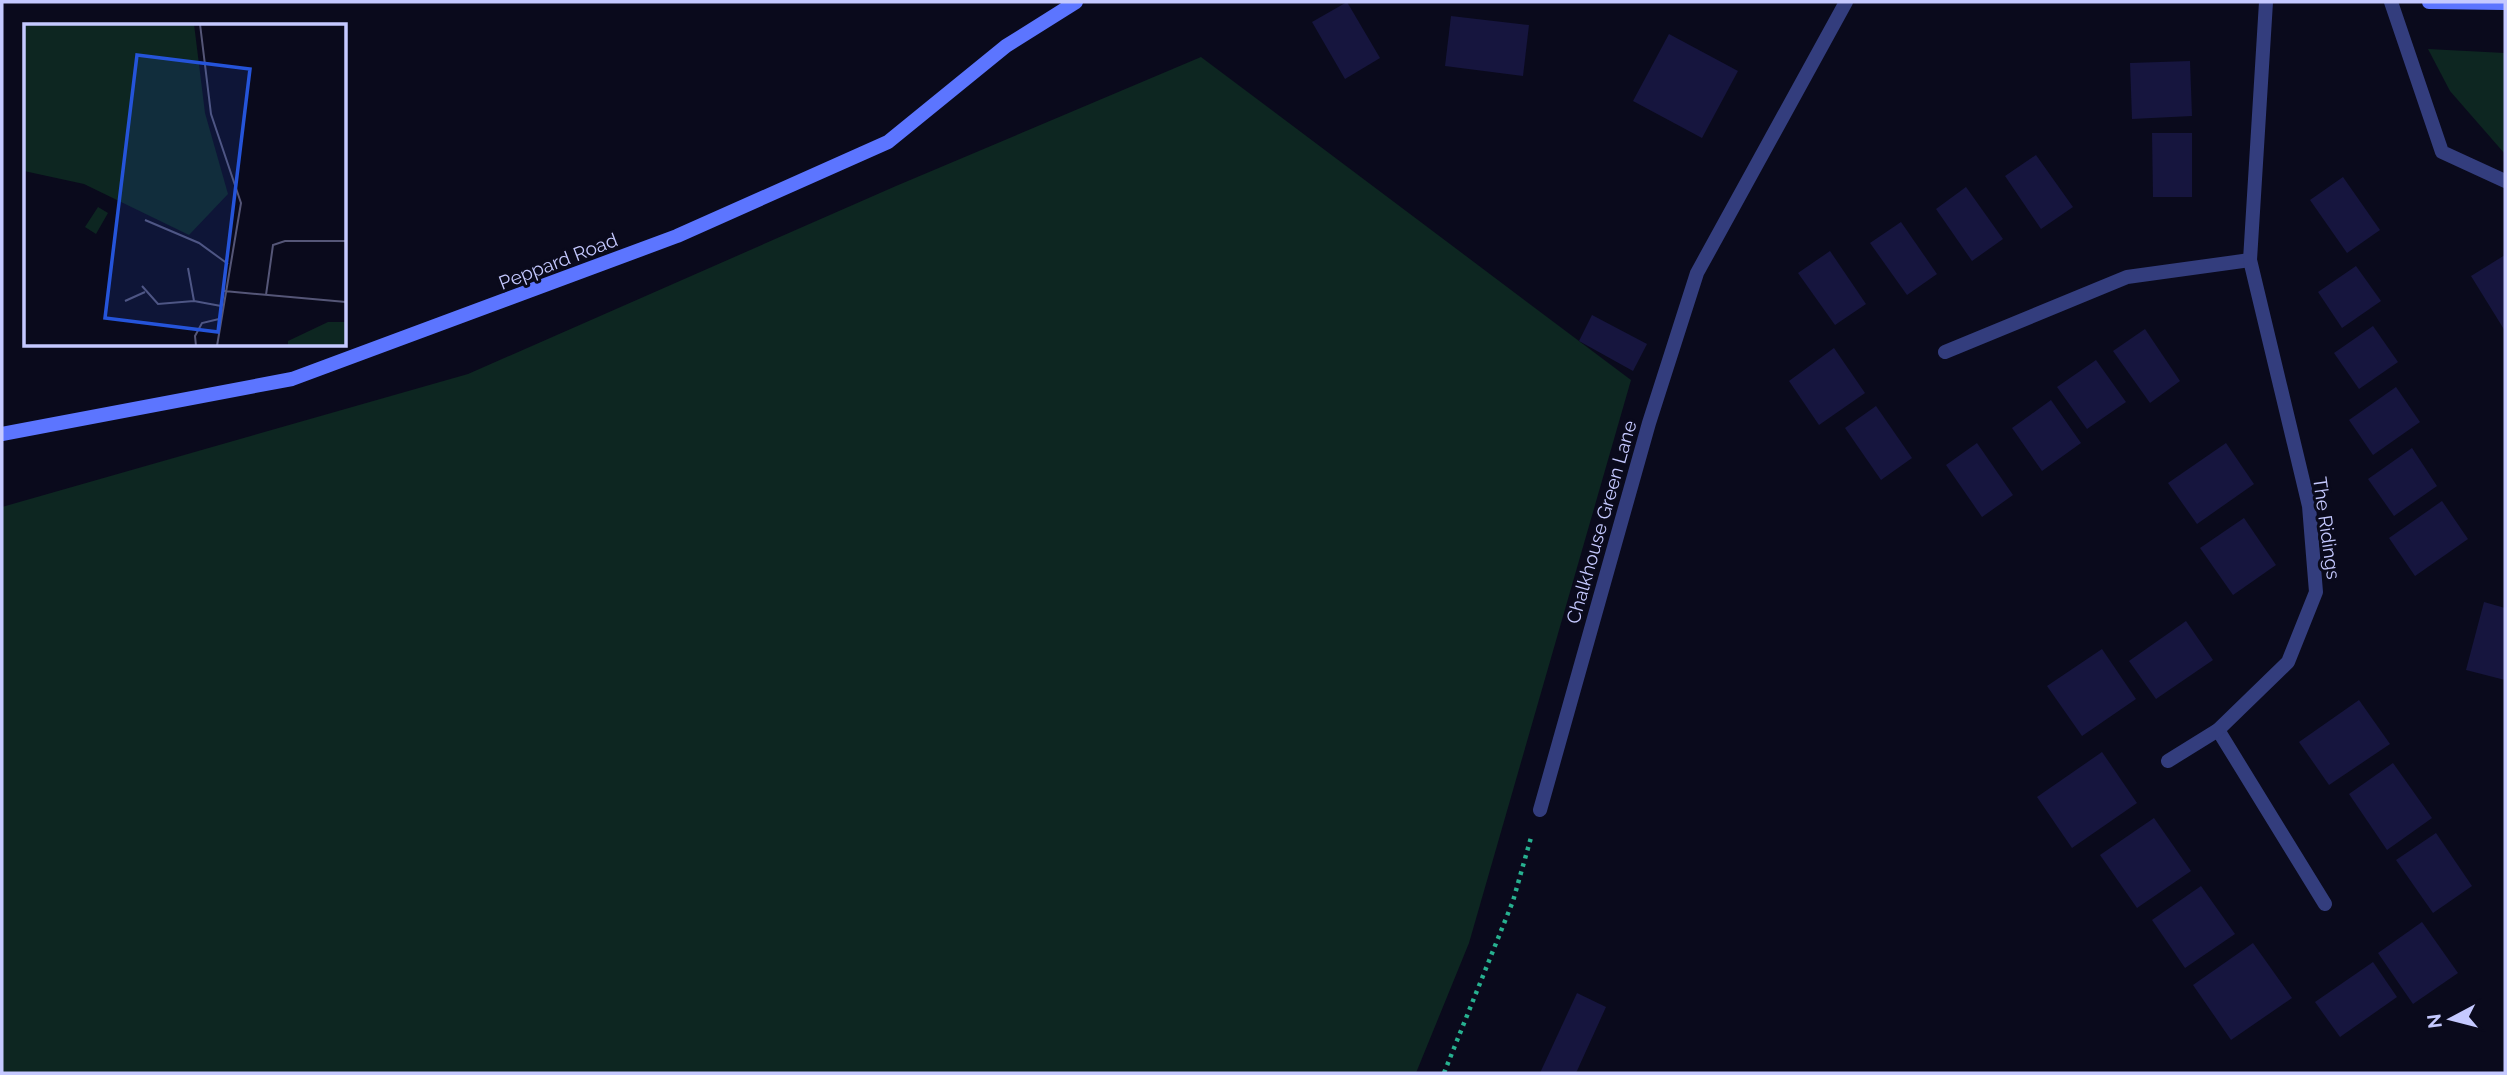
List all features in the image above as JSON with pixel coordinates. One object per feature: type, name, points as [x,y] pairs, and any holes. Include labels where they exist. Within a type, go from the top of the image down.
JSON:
[{"type":"main road","name":"Peppard Road","points":[[2,434],[292,379],[677,236],[888,142],[1006,46],[1076,2]]},
{"type":"main road","points":[[2429,2],[2505,3]]},
{"type":"street","name":"Chalkhouse Green Lane","points":[[1540,810],[1649,423],[1697,274],[1846,2]]},
{"type":"street","name":"The Ridings","points":[[2168,761],[2218,730],[2288,662],[2316,592],[2309,506],[2250,260],[2266,2]]},
{"type":"street","points":[[2391,2],[2442,152],[2505,181]]},
{"type":"street","points":[[1945,352],[2127,277],[2250,260]]},
{"type":"street","points":[[2218,730],[2325,904]]},
{"type":"path","points":[[1444,1073],[1513,901],[1540,810]]},
{"type":"green space","points":[[2428,49],[2505,53],[2505,154],[2450,91]]},
{"type":"green space","points":[[1201,57],[1631,380],[1469,943],[1416,1073],[2,1073],[2,507],[468,374],[896,186]]},
{"type":"building","points":[[1347,2],[1380,58],[1345,79],[1312,22]]},
{"type":"building","points":[[1451,16],[1529,25],[1523,76],[1445,66]]},
{"type":"building","points":[[1669,34],[1738,71],[1702,138],[1633,101]]},
{"type":"building","points":[[2190,61],[2192,116],[2132,119],[2130,63]]},
{"type":"building","points":[[2152,133],[2192,133],[2192,197],[2153,197]]},
{"type":"building","points":[[2036,155],[2073,207],[2041,229],[2005,176]]},
{"type":"building","points":[[2343,177],[2380,230],[2347,253],[2310,200]]},
{"type":"building","points":[[1966,187],[2003,239],[1972,261],[1936,209]]},
{"type":"building","points":[[1901,222],[1937,274],[1907,295],[1870,243]]},
{"type":"building","points":[[1830,251],[1866,304],[1835,325],[1798,273]]},
{"type":"building","points":[[2505,255],[2505,331],[2471,276]]},
{"type":"building","points":[[2356,266],[2381,301],[2342,328],[2318,292]]},
{"type":"building","points":[[1592,315],[1647,344],[1633,371],[1579,341]]},
{"type":"building","points":[[2373,326],[2398,362],[2359,389],[2334,353]]},
{"type":"building","points":[[2145,329],[2180,381],[2150,403],[2113,351]]},
{"type":"building","points":[[1834,348],[1865,393],[1819,425],[1789,381]]},
{"type":"building","points":[[2096,360],[2126,402],[2087,429],[2057,387]]},
{"type":"building","points":[[2396,387],[2420,422],[2373,455],[2349,420]]},
{"type":"building","points":[[2051,400],[2081,443],[2042,471],[2012,428]]},
{"type":"building","points":[[1876,406],[1912,458],[1881,480],[1845,428]]},
{"type":"building","points":[[1977,443],[2013,495],[1982,517],[1946,465]]},
{"type":"building","points":[[2226,443],[2254,484],[2197,524],[2168,483]]},
{"type":"building","points":[[2412,448],[2437,486],[2394,516],[2368,479]]},
{"type":"building","points":[[2442,501],[2468,539],[2415,576],[2389,538]]},
{"type":"building","points":[[2244,518],[2276,565],[2233,595],[2200,548]]},
{"type":"building","points":[[2484,602],[2505,608],[2505,680],[2466,670]]},
{"type":"building","points":[[2186,621],[2213,660],[2156,699],[2129,661]]},
{"type":"building","points":[[2102,649],[2136,699],[2082,736],[2047,686]]},
{"type":"building","points":[[2359,700],[2390,744],[2329,785],[2299,742]]},
{"type":"building","points":[[2102,752],[2137,803],[2072,848],[2037,797]]},
{"type":"building","points":[[2393,763],[2432,818],[2387,850],[2349,794]]},
{"type":"building","points":[[2154,818],[2191,871],[2137,908],[2100,855]]},
{"type":"building","points":[[2436,833],[2472,886],[2433,913],[2396,860]]},
{"type":"building","points":[[2201,886],[2235,934],[2185,968],[2152,920]]},
{"type":"building","points":[[2422,922],[2458,973],[2413,1004],[2378,953]]},
{"type":"building","points":[[2253,943],[2292,998],[2231,1040],[2193,985]]},
{"type":"building","points":[[2373,962],[2397,997],[2340,1037],[2315,1002]]},
{"type":"building","points":[[1577,993],[1606,1007],[1576,1073],[1540,1073]]}]
